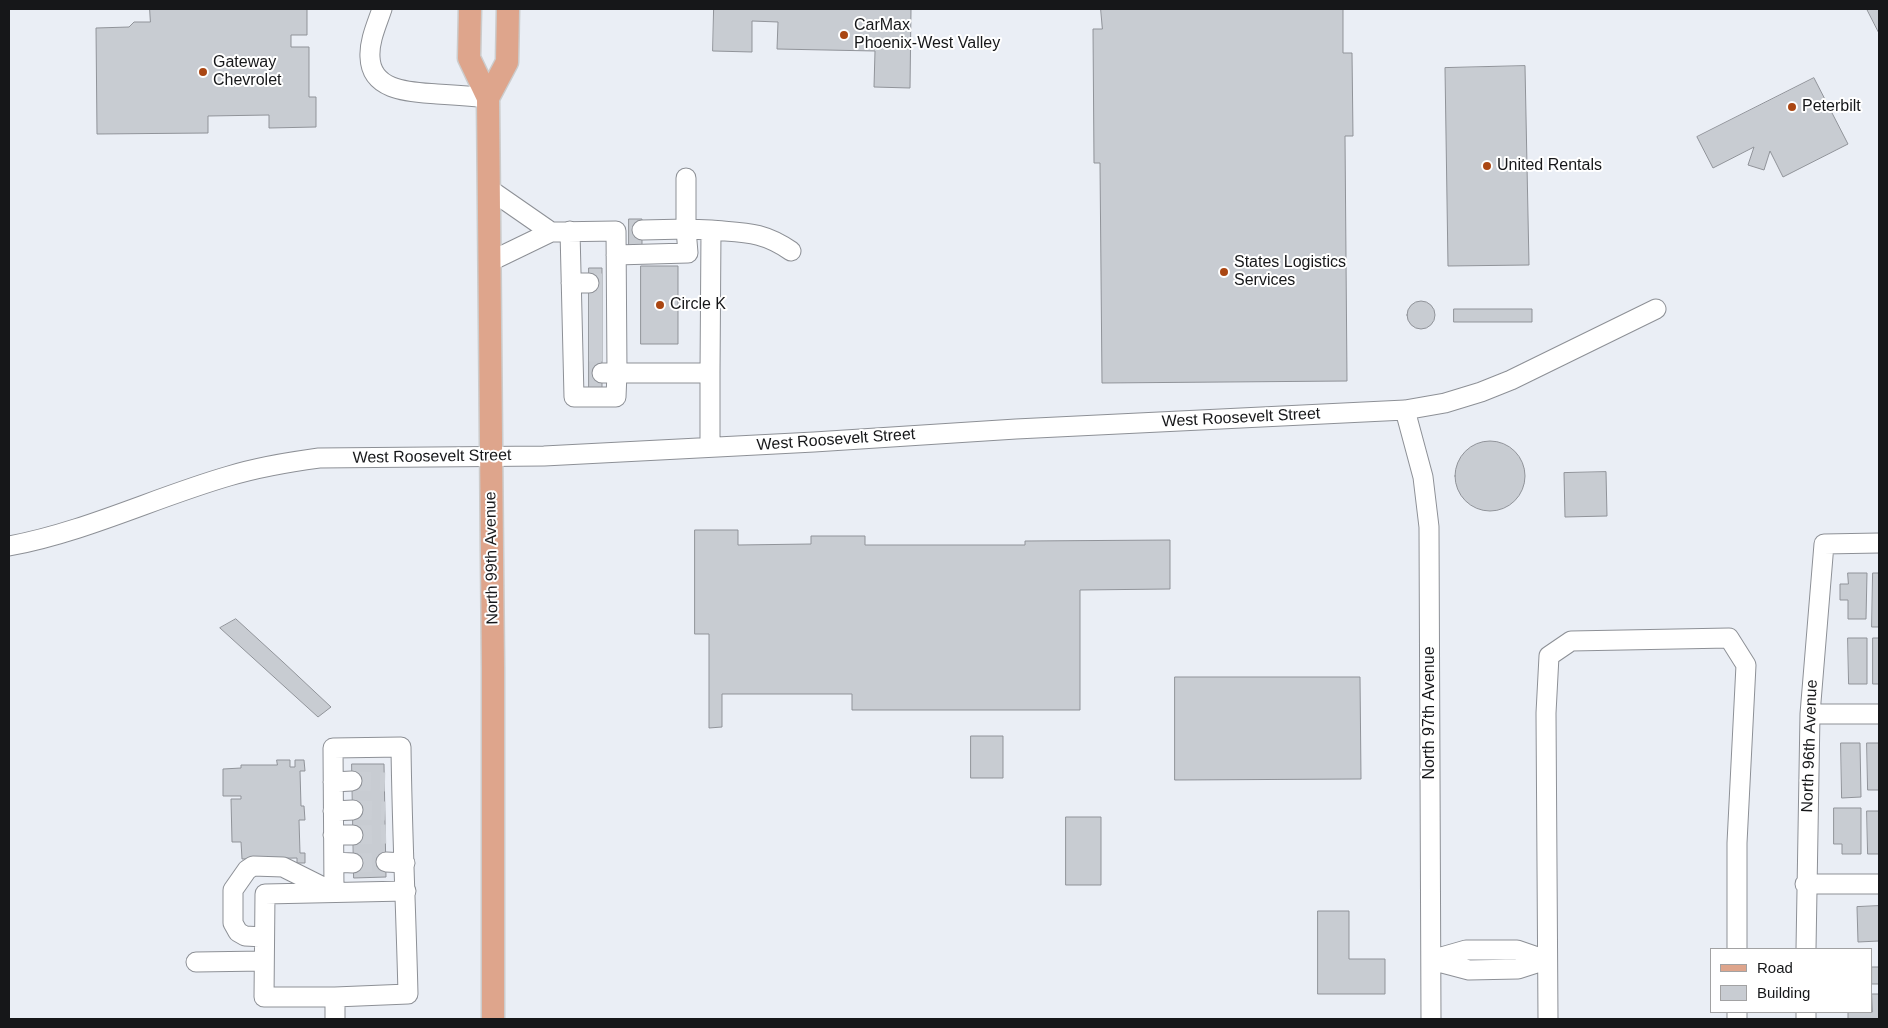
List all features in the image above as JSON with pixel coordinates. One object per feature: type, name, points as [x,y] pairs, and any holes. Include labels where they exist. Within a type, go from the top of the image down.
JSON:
[{"type":"main road","name":"North 99th Avenue","points":[[470,9],[469,58],[488,98],[493,668],[493,1019]]},
{"type":"main road","name":"North 99th Avenue","points":[[488,98],[507,62],[508,9]]},
{"type":"street","points":[[382,9],[371,46],[370,58],[372,70],[388,86],[403,91],[488,98]]},
{"type":"street","points":[[616,255],[688,253],[686,178]]},
{"type":"street","points":[[488,189],[551,232]]},
{"type":"street","points":[[489,262],[551,232],[570,231],[686,229],[756,234],[776,240],[791,251]]},
{"type":"street","points":[[595,373],[595,318],[616,255],[629,230]]},
{"type":"street","points":[[710,447],[711,230]]},
{"type":"street","points":[[570,231],[595,318],[595,373]]},
{"type":"street","name":"West Roosevelt Street","points":[[9,546],[45,539],[229,476],[282,463],[319,458],[544,456],[1016,429],[1405,410],[1445,403],[1511,380],[1656,309]]},
{"type":"street","points":[[595,373],[710,373]]},
{"type":"street","name":"North 97th Avenue","points":[[1405,410],[1423,477],[1429,527],[1431,1019]]},
{"type":"street","name":"North 96th Avenue","points":[[1806,948],[1805,884],[1810,714],[1824,544],[1879,543]]},
{"type":"street","points":[[1548,1019],[1546,960],[1546,713],[1549,656],[1571,642],[1730,638],[1746,665],[1736,843],[1737,948]]},
{"type":"street","points":[[1810,714],[1879,714]]},
{"type":"street","points":[[334,892],[333,748],[401,747],[393,782],[394,834],[405,863],[406,891],[408,994],[264,997],[265,894],[406,891]]},
{"type":"street","points":[[332,782],[352,781]]},
{"type":"street","points":[[333,811],[353,810]]},
{"type":"street","points":[[333,835],[353,834]]},
{"type":"street","points":[[334,862],[354,863]]},
{"type":"street","points":[[386,862],[405,863]]},
{"type":"street","points":[[264,937],[245,936],[238,932],[233,923],[233,890],[247,870],[254,866],[283,867],[334,892]]},
{"type":"street","points":[[1805,884],[1879,884]]},
{"type":"street","points":[[1431,960],[1466,950],[1517,950],[1546,960]]},
{"type":"street","points":[[196,962],[264,961]]},
{"type":"street","points":[[335,997],[335,1019]]},
{"type":"building","name":"Gateway Chevrolet","points":[[150,9],[307,9],[307,35],[291,35],[291,47],[309,47],[309,97],[316,97],[316,127],[269,128],[269,115],[208,116],[208,133],[97,134],[96,28],[129,27],[134,22],[150,22]]},
{"type":"building","name":"CarMax Phoenix-West Valley","points":[[714,9],[911,9],[910,88],[874,87],[875,51],[777,49],[778,22],[752,21],[752,52],[713,51]]},
{"type":"building","name":"States Logistics Services","points":[[1101,9],[1343,9],[1343,53],[1352,53],[1353,136],[1345,136],[1347,381],[1102,383],[1100,163],[1094,163],[1093,29],[1102,29]]},
{"type":"building","points":[[1867,9],[1879,9],[1879,33]]},
{"type":"building","name":"United Rentals","points":[[1525,66],[1529,265],[1448,266],[1445,68]]},
{"type":"building","name":"Peterbilt","points":[[1814,78],[1848,144],[1783,177],[1770,151],[1764,170],[1748,165],[1754,147],[1713,168],[1697,137]]},
{"type":"building","points":[[629,219],[642,219],[642,247],[629,247]]},
{"type":"building","name":"Circle K","points":[[641,266],[678,266],[678,344],[641,344]]},
{"type":"building","points":[[589,268],[602,268],[602,389],[589,389]]},
{"type":"building","points":[[1421,301],[1431,305],[1435,315],[1431,325],[1421,329],[1411,325],[1407,315],[1411,305]]},
{"type":"building","points":[[1454,309],[1532,309],[1532,322],[1454,322]]},
{"type":"building","points":[[1497,441],[1510,447],[1519,456],[1523,462],[1525,476],[1523,490],[1515,501],[1504,509],[1483,511],[1476,509],[1465,501],[1457,490],[1455,469],[1457,462],[1465,451],[1476,443]]},
{"type":"building","points":[[1606,472],[1607,516],[1565,517],[1564,473]]},
{"type":"building","points":[[695,530],[738,530],[738,545],[811,544],[811,536],[865,536],[865,545],[1025,545],[1025,541],[1170,540],[1170,589],[1080,590],[1080,710],[852,710],[852,694],[722,694],[722,727],[709,728],[709,634],[695,634]]},
{"type":"building","points":[[1848,573],[1867,573],[1866,619],[1848,619],[1848,600],[1840,600],[1840,584],[1848,584]]},
{"type":"building","points":[[1873,573],[1879,573],[1879,627],[1872,627]]},
{"type":"building","points":[[236,619],[331,707],[318,717],[220,628]]},
{"type":"building","points":[[1848,638],[1867,638],[1867,684],[1849,684]]},
{"type":"building","points":[[1873,638],[1879,638],[1879,684],[1873,684]]},
{"type":"building","points":[[1175,677],[1360,677],[1361,779],[1175,780]]},
{"type":"building","points":[[971,736],[1003,736],[1003,778],[971,778]]},
{"type":"building","points":[[1841,743],[1860,743],[1861,797],[1842,798]]},
{"type":"building","points":[[1867,743],[1879,743],[1879,790],[1868,790]]},
{"type":"building","points":[[277,760],[290,760],[290,767],[295,767],[295,760],[304,760],[305,771],[300,771],[301,806],[304,806],[305,820],[299,820],[300,853],[305,853],[305,863],[297,863],[297,858],[242,859],[241,842],[232,842],[231,799],[241,799],[241,796],[223,796],[223,769],[241,768],[241,765],[277,765]]},
{"type":"building","points":[[352,764],[384,764],[386,877],[354,878]]},
{"type":"building","points":[[1834,808],[1861,808],[1861,854],[1842,854],[1842,844],[1834,844]]},
{"type":"building","points":[[1867,811],[1879,811],[1879,854],[1868,854]]},
{"type":"building","points":[[1066,817],[1101,817],[1101,885],[1066,885]]},
{"type":"building","points":[[1879,906],[1879,941],[1858,942],[1857,907]]},
{"type":"building","points":[[1318,911],[1349,911],[1349,959],[1385,959],[1385,994],[1318,994]]},
{"type":"building","points":[[1873,967],[1879,967],[1879,984],[1873,984]]},
{"type":"building","points":[[1873,994],[1879,994],[1879,1019],[1848,1019],[1848,1013],[1873,1013]]},
{"type":"tunnel","points":[[589,283],[602,283]]},
{"type":"tunnel","points":[[589,301],[602,301]]},
{"type":"tunnel","points":[[589,320],[602,320]]},
{"type":"tunnel","points":[[589,336],[602,336]]},
{"type":"tunnel","points":[[589,352],[602,352]]},
{"type":"tunnel","points":[[352,781],[385,782]]},
{"type":"tunnel","points":[[353,810],[385,811]]},
{"type":"tunnel","points":[[353,835],[386,834]]},
{"type":"tunnel","points":[[353,863],[386,862]]},
{"type":"place","name":"CarMax Phoenix-West Valley","points":[[844,35]]},
{"type":"place","name":"Gateway Chevrolet","points":[[203,72]]},
{"type":"place","name":"Peterbilt","points":[[1792,107]]},
{"type":"place","name":"United Rentals","points":[[1487,166]]},
{"type":"place","name":"States Logistics Services","points":[[1224,272]]},
{"type":"place","name":"Circle K","points":[[660,305]]}]
